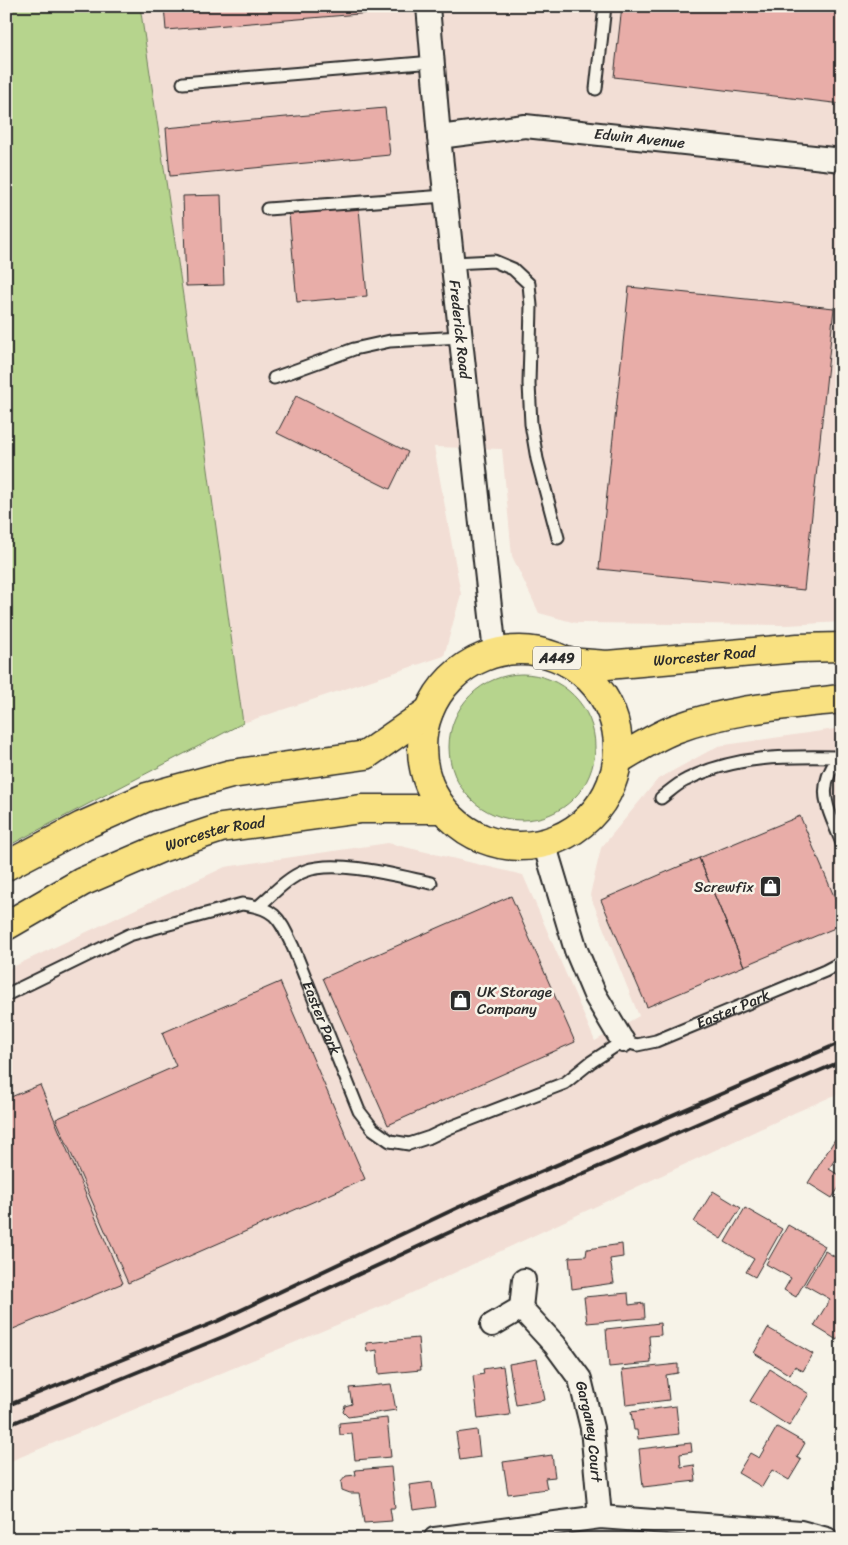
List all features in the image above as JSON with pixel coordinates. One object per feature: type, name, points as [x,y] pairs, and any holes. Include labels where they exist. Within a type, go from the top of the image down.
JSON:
[{"type":"highway","name":"Worcester Road","points":[[567,662],[607,665],[798,648],[842,647]]},
{"type":"highway","name":"Worcester Road","points":[[513,650],[532,651],[550,655],[567,662],[589,678],[605,700],[615,725],[619,744],[618,760],[614,776],[601,804],[578,827],[562,837],[544,844],[526,847],[507,846],[482,839],[461,827],[442,809],[429,787],[423,762],[422,736],[429,711],[441,690],[457,672],[476,660],[495,653],[513,650]]},
{"type":"highway","points":[[618,760],[646,743],[675,730],[721,715],[769,707],[842,699]]},
{"type":"highway","name":"Worcester Road","points":[[6,866],[82,826],[147,797],[231,774],[366,755],[429,711]]},
{"type":"highway","name":"Worcester Road","points":[[6,926],[82,882],[161,848],[221,828],[361,809],[442,809]]},
{"type":"street","name":"Frederick Road","points":[[428,6],[439,137],[495,653]]},
{"type":"street","name":"Edwin Avenue","points":[[439,137],[525,126],[842,160]]},
{"type":"street","points":[[544,844],[576,950],[595,995],[623,1041]]},
{"type":"street","points":[[492,1325],[522,1308],[524,1280]]},
{"type":"street","name":"Garganey Court","points":[[522,1308],[555,1345],[580,1379],[592,1428],[600,1517]]},
{"type":"street","points":[[435,1539],[600,1517],[827,1539]]},
{"type":"lane","points":[[596,89],[605,6]]},
{"type":"lane","points":[[183,83],[433,62]]},
{"type":"lane","points":[[267,209],[446,196]]},
{"type":"lane","points":[[453,263],[494,261],[512,269],[529,284],[531,306],[529,384],[531,424],[537,459],[558,538]]},
{"type":"lane","points":[[274,378],[354,349],[390,341],[461,337]]},
{"type":"lane","points":[[661,798],[685,780],[726,764],[758,758],[841,756]]},
{"type":"lane","points":[[841,756],[831,768],[826,782],[826,802],[842,843]]},
{"type":"lane","points":[[6,995],[129,935],[242,904],[259,906],[290,879],[306,871],[324,868],[362,869],[431,883]]},
{"type":"lane","name":"Easter Park","points":[[259,906],[272,912],[283,926],[359,1111],[373,1130],[390,1142],[409,1144],[564,1082],[623,1041],[637,1045],[656,1041],[825,971],[842,962]]},
{"type":"shaded area","points":[[140,6],[842,6],[842,622],[787,625],[576,623],[539,613],[512,556],[502,449],[434,447],[461,594],[444,656],[243,723],[198,397]]},
{"type":"shaded area","points":[[842,728],[842,1092],[401,1298],[6,1463],[6,970],[225,867],[388,843],[523,875],[595,1041],[639,1016],[590,895],[601,848],[658,779],[718,746]]},
{"type":"green space","points":[[6,6],[140,6],[198,397],[243,723],[6,847]]},
{"type":"green space","points":[[522,674],[550,679],[574,695],[590,719],[595,747],[590,775],[574,799],[550,815],[522,820],[494,815],[470,799],[454,775],[449,747],[454,719],[470,695],[494,679]]},
{"type":"building","points":[[164,6],[382,6],[383,12],[166,30]]},
{"type":"building","points":[[622,6],[842,6],[842,104],[614,77]]},
{"type":"building","points":[[385,108],[390,155],[170,176],[166,128]]},
{"type":"building","points":[[221,195],[224,285],[186,286],[183,196]]},
{"type":"building","points":[[359,208],[367,296],[297,302],[289,214]]},
{"type":"building","points":[[629,287],[834,308],[804,590],[599,569]]},
{"type":"building","points":[[296,396],[408,452],[390,489],[277,433]]},
{"type":"building","name":"Screwfix","points":[[800,816],[842,915],[842,925],[744,966],[699,858]]},
{"type":"building","points":[[699,858],[744,966],[647,1007],[601,900]]},
{"type":"building","points":[[511,896],[575,1042],[388,1125],[323,978]]},
{"type":"building","points":[[280,982],[365,1179],[128,1283],[56,1119],[176,1066],[162,1033]]},
{"type":"building","points":[[40,1085],[123,1283],[6,1332],[6,1099]]},
{"type":"building","points":[[842,1128],[842,1152],[840,1151],[829,1169],[842,1177],[842,1183],[832,1198],[808,1183]]},
{"type":"building","points":[[713,1191],[741,1208],[721,1239],[694,1222]]},
{"type":"building","points":[[745,1208],[782,1229],[755,1277],[746,1272],[754,1259],[725,1242]]},
{"type":"building","points":[[788,1225],[825,1246],[796,1297],[784,1290],[791,1278],[766,1264]]},
{"type":"building","points":[[622,1244],[623,1257],[610,1259],[614,1283],[572,1289],[569,1257],[586,1256],[587,1249]]},
{"type":"building","points":[[825,1251],[842,1261],[842,1290],[840,1293],[842,1294],[842,1331],[837,1340],[814,1326],[830,1299],[805,1285]]},
{"type":"building","points":[[628,1293],[629,1305],[644,1303],[645,1318],[587,1323],[584,1297]]},
{"type":"building","points":[[660,1323],[661,1335],[649,1336],[651,1363],[609,1367],[606,1329]]},
{"type":"building","points":[[768,1328],[813,1354],[803,1371],[795,1366],[790,1375],[754,1353]]},
{"type":"building","points":[[418,1338],[421,1370],[379,1374],[377,1350],[367,1352],[366,1343]]},
{"type":"building","points":[[537,1359],[545,1400],[516,1405],[509,1364]]},
{"type":"building","points":[[678,1364],[678,1373],[666,1375],[669,1400],[626,1405],[622,1370]]},
{"type":"building","points":[[503,1366],[510,1415],[478,1419],[473,1376],[484,1374],[483,1369]]},
{"type":"building","points":[[770,1369],[809,1394],[789,1426],[750,1401]]},
{"type":"building","points":[[391,1384],[396,1410],[348,1417],[343,1412],[345,1406],[352,1404],[349,1388]]},
{"type":"building","points":[[676,1406],[679,1434],[638,1439],[637,1430],[634,1430],[631,1412]]},
{"type":"building","points":[[387,1418],[391,1457],[355,1460],[352,1434],[340,1435],[339,1423]]},
{"type":"building","points":[[777,1427],[805,1443],[797,1457],[801,1460],[789,1480],[772,1470],[762,1487],[738,1473],[750,1453],[759,1458]]},
{"type":"building","points":[[477,1430],[480,1457],[460,1460],[456,1433]]},
{"type":"building","points":[[691,1443],[692,1452],[680,1454],[681,1467],[694,1465],[696,1481],[643,1487],[639,1449]]},
{"type":"building","points":[[552,1455],[555,1477],[545,1478],[547,1489],[508,1494],[503,1462]]},
{"type":"building","points":[[391,1467],[395,1508],[390,1508],[392,1521],[364,1523],[359,1493],[350,1493],[342,1490],[341,1482],[346,1476],[356,1475],[355,1470]]},
{"type":"building","points":[[432,1482],[436,1507],[413,1510],[409,1485]]},
{"type":"railway","points":[[6,1406],[218,1321],[459,1207],[842,1042]]},
{"type":"railway","points":[[6,1426],[225,1336],[474,1221],[842,1061]]},
{"type":"place","name":"Screwfix","points":[[770,887]]},
{"type":"place","name":"UK Storage Company","points":[[461,1001]]}]
